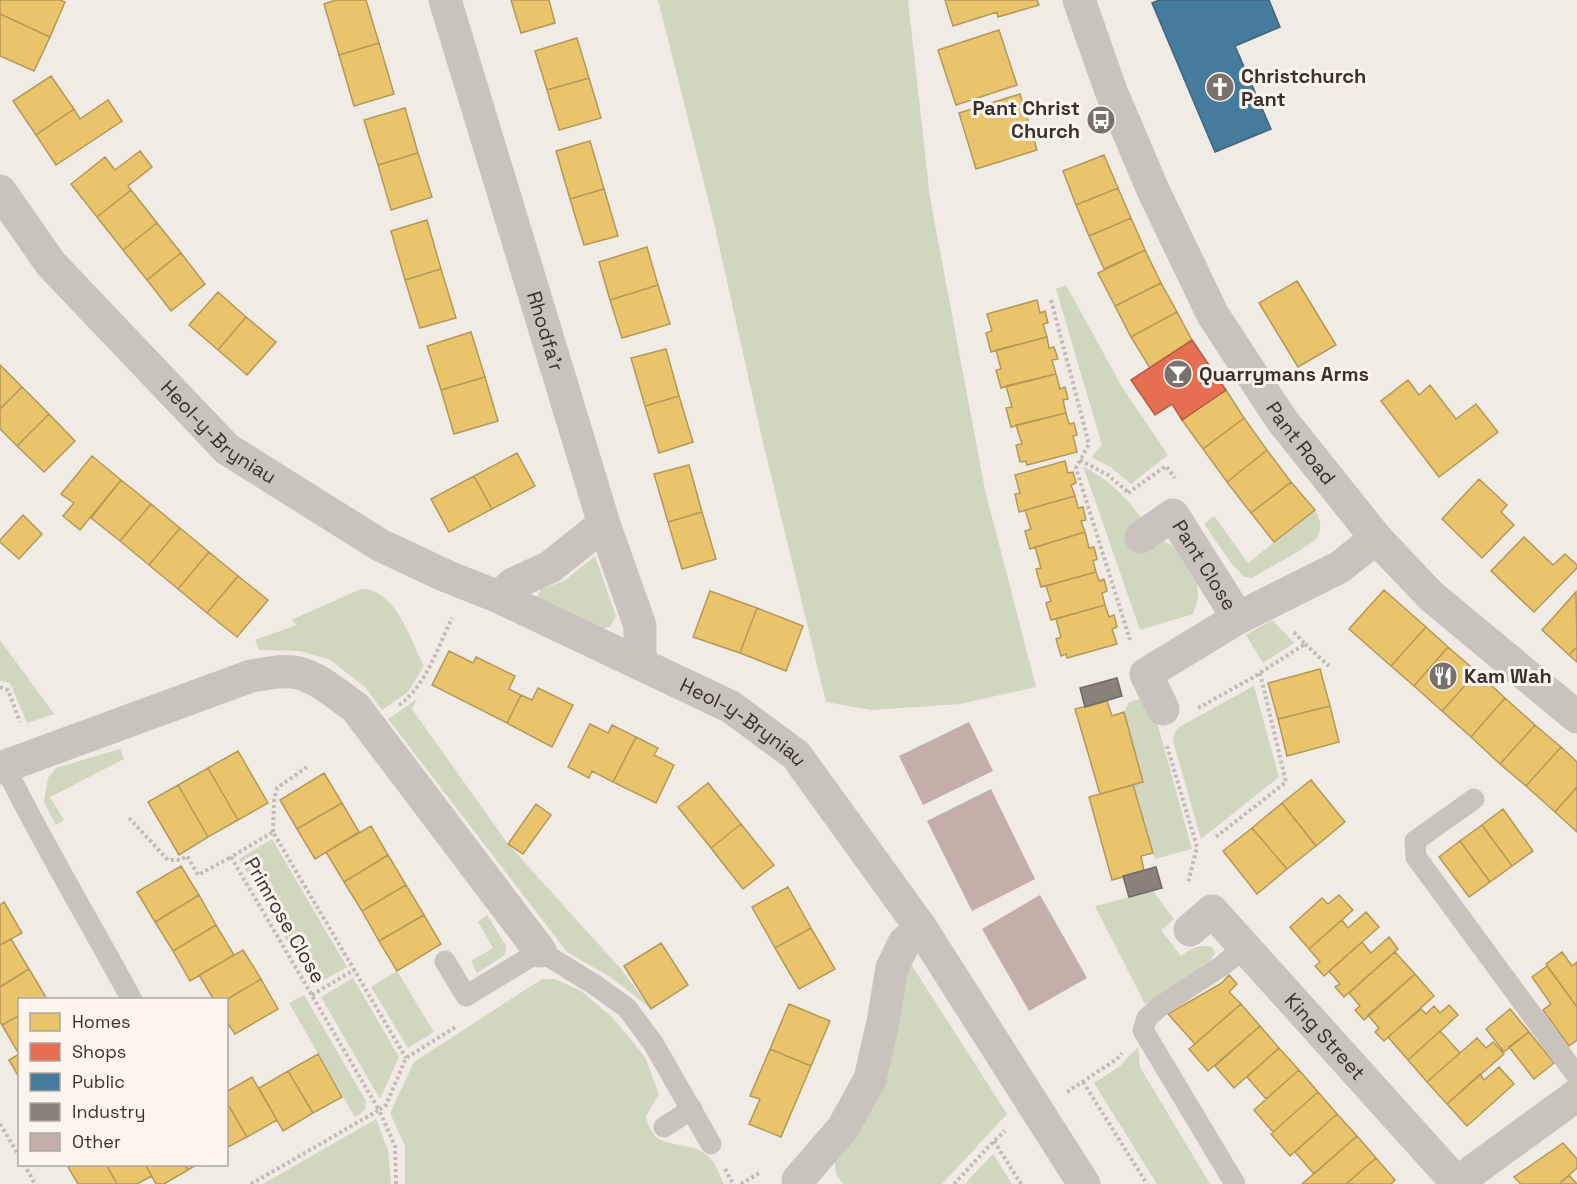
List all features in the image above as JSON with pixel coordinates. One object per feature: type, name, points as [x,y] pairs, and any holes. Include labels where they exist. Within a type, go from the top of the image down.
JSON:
[{"type":"street","name":"Rhodfa'r","points":[[445,0],[604,524],[640,626],[640,664]]},
{"type":"street","name":"Pant Road","points":[[1079,0],[1115,101],[1153,190],[1213,315],[1281,419],[1376,538],[1431,596],[1577,717]]},
{"type":"street","name":"Heol-y-Bryniau","points":[[0,191],[51,264],[227,449],[380,545],[499,597],[731,707],[796,755],[921,928],[1084,1184]]},
{"type":"street","name":"Pant Close","points":[[1141,537],[1173,515],[1238,618]]},
{"type":"street","points":[[499,597],[513,584],[550,567],[604,524]]},
{"type":"street","name":"Pant Close","points":[[1177,710],[1146,674],[1238,618],[1340,567],[1376,538]]},
{"type":"street","points":[[2,767],[251,676],[298,672],[325,686],[356,708],[540,951]]},
{"type":"street","name":"King Street","points":[[1190,930],[1212,911],[1458,1184]]},
{"type":"street","points":[[798,1180],[843,1128],[870,1078],[892,968],[904,943],[921,928]]},
{"type":"street","points":[[1458,1184],[1577,1095]]},
{"type":"lane","points":[[2,767],[131,998]]},
{"type":"lane","points":[[1474,799],[1415,842],[1416,857],[1577,1076]]},
{"type":"lane","points":[[1235,1184],[1143,1030],[1147,1018],[1159,1007],[1223,965],[1245,947]]},
{"type":"lane","points":[[445,961],[466,996],[540,951],[595,985],[627,1008],[653,1043],[711,1144]]},
{"type":"lane","points":[[664,1127],[692,1109]]},
{"type":"path","points":[[1051,300],[1089,444],[1076,468],[1134,650]]},
{"type":"path","points":[[1080,460],[1108,475],[1128,493],[1162,469]]},
{"type":"path","points":[[412,696],[429,668],[467,584]]},
{"type":"path","points":[[1286,625],[1329,666]]},
{"type":"path","points":[[1177,710],[1260,673],[1305,644]]},
{"type":"path","points":[[1216,837],[1286,782],[1260,673]]},
{"type":"path","points":[[1166,742],[1197,847],[1188,885],[1192,890]]},
{"type":"path","points":[[273,832],[273,801],[277,788],[308,767]]},
{"type":"path","points":[[129,818],[168,860],[180,860],[187,856],[198,875],[231,857]]},
{"type":"path","name":"Primrose Close","points":[[396,1184],[395,1146],[379,1110],[231,857],[273,832],[406,1058]]},
{"type":"path","points":[[312,995],[354,970]]},
{"type":"path","points":[[251,1184],[386,1105],[406,1058],[438,1038]]},
{"type":"path","points":[[1083,1082],[1147,1184]]},
{"type":"path","points":[[0,1124],[18,1154]]},
{"type":"path","points":[[994,1140],[1021,1184]]},
{"type":"path","points":[[25,1166],[35,1184]]},
{"type":"green space","points":[[658,0],[908,0],[930,198],[985,490],[1036,687],[960,704],[871,710],[826,702],[761,434],[714,223]]},
{"type":"green space","points":[[1066,285],[1122,387],[1168,455],[1131,484],[1112,468],[1091,457],[1102,445],[1056,289]]},
{"type":"green space","points":[[1083,466],[1116,489],[1143,520],[1126,532],[1137,553],[1154,544],[1165,542],[1173,546],[1197,584],[1198,599],[1193,614],[1140,630]]},
{"type":"green space","points":[[1315,510],[1320,524],[1317,537],[1297,552],[1252,578],[1244,577],[1231,563],[1204,524],[1214,516],[1248,563]]},
{"type":"green space","points":[[595,556],[616,616],[611,626],[602,629],[537,598],[541,589],[564,581]]},
{"type":"green space","points":[[361,589],[373,591],[392,606],[407,630],[424,666],[408,692],[382,710],[365,687],[329,659],[299,651],[259,650],[255,640],[297,625],[291,620]]},
{"type":"green space","points":[[1272,620],[1294,643],[1263,663],[1246,635]]},
{"type":"green space","points":[[0,640],[54,714],[27,723],[10,683],[0,681]]},
{"type":"green space","points":[[1254,686],[1279,777],[1201,839],[1173,741],[1175,732],[1179,727]]},
{"type":"green space","points":[[1143,698],[1157,722],[1192,849],[1155,859],[1133,785],[1143,782],[1124,712],[1129,702]]},
{"type":"green space","points":[[417,699],[412,709],[508,844],[620,968],[651,1009],[612,978],[567,952],[388,719]]},
{"type":"green space","points":[[120,749],[124,759],[50,797],[64,820],[56,825],[44,802],[48,778],[56,768]]},
{"type":"green space","points":[[272,839],[347,967],[313,986],[239,859]]},
{"type":"green space","points":[[1153,891],[1174,919],[1161,930],[1181,956],[1199,946],[1212,947],[1215,953],[1210,961],[1145,1004],[1095,906]]},
{"type":"green space","points":[[487,915],[506,946],[505,955],[477,973],[471,961],[493,948],[478,922]]},
{"type":"green space","points":[[911,964],[1007,1114],[942,1184],[843,1184],[836,1174],[835,1163],[901,979]]},
{"type":"green space","points":[[397,971],[434,1032],[408,1048],[371,987]]},
{"type":"green space","points":[[353,978],[399,1057],[380,1099],[321,997]]},
{"type":"green space","points":[[542,979],[555,979],[581,991],[612,1017],[645,1057],[659,1094],[646,1116],[650,1129],[656,1137],[664,1141],[702,1152],[713,1161],[724,1184],[405,1184],[405,1146],[390,1113],[414,1062]]},
{"type":"green space","points":[[304,995],[366,1101],[365,1110],[355,1117],[289,1003]]},
{"type":"green space","points":[[1138,1047],[1140,1067],[1210,1184],[1157,1184],[1094,1083],[1120,1066]]},
{"type":"green space","points":[[376,1119],[388,1150],[391,1184],[263,1184]]},
{"type":"green space","points":[[993,1154],[1012,1184],[965,1184]]},
{"type":"building: Homes","points":[[0,0],[60,0],[65,2],[50,37],[0,14]]},
{"type":"building: Homes","points":[[336,0],[366,0],[379,43],[339,55],[324,4]]},
{"type":"building: Homes","points":[[511,0],[549,0],[555,23],[521,33]]},
{"type":"building: Homes","points":[[945,0],[1037,0],[1039,5],[998,17],[997,12],[953,26]]},
{"type":"building: Homes","points":[[0,14],[50,37],[34,71],[0,56]]},
{"type":"building: Homes","points":[[999,30],[1017,85],[956,105],[938,50]]},
{"type":"building: Homes","points":[[577,38],[589,78],[547,90],[535,51]]},
{"type":"building: Homes","points":[[379,43],[394,94],[354,106],[339,55]]},
{"type":"building: Homes","points":[[51,76],[74,109],[36,135],[13,101]]},
{"type":"building: Homes","points":[[589,78],[601,118],[559,130],[547,90]]},
{"type":"building: Homes","points":[[1020,94],[1037,150],[976,169],[959,113]]},
{"type":"building: Homes","points":[[108,100],[122,121],[56,165],[36,135],[74,109],[80,119]]},
{"type":"building: Homes","points":[[405,108],[418,153],[378,165],[364,120]]},
{"type":"building: Homes","points":[[590,141],[604,189],[570,199],[556,151]]},
{"type":"building: Homes","points":[[140,151],[152,167],[128,186],[131,190],[97,217],[71,184],[105,157],[115,170]]},
{"type":"building: Homes","points":[[418,153],[432,197],[391,210],[378,165]]},
{"type":"building: Homes","points":[[1104,155],[1118,188],[1076,205],[1063,171]]},
{"type":"building: Homes","points":[[1118,188],[1131,218],[1089,236],[1076,205]]},
{"type":"building: Homes","points":[[604,189],[618,236],[584,245],[570,199]]},
{"type":"building: Homes","points":[[131,190],[157,223],[123,250],[97,217]]},
{"type":"building: Homes","points":[[1131,218],[1145,250],[1104,269],[1089,236]]},
{"type":"building: Homes","points":[[427,220],[441,269],[405,280],[391,231]]},
{"type":"building: Homes","points":[[157,223],[181,253],[147,280],[123,250]]},
{"type":"building: Homes","points":[[647,247],[658,285],[610,300],[599,262]]},
{"type":"building: Homes","points":[[1145,250],[1161,283],[1115,306],[1098,273]]},
{"type":"building: Homes","points":[[181,253],[205,284],[171,311],[147,280]]},
{"type":"building: Homes","points":[[441,269],[456,318],[420,328],[405,280]]},
{"type":"building: Homes","points":[[1297,281],[1336,345],[1298,367],[1259,303]]},
{"type":"building: Homes","points":[[1161,283],[1177,312],[1131,337],[1115,306]]},
{"type":"building: Homes","points":[[658,285],[670,324],[622,338],[610,300]]},
{"type":"building: Homes","points":[[218,292],[246,317],[218,350],[189,325]]},
{"type":"building: Homes","points":[[1037,300],[1040,313],[1045,311],[1048,323],[1043,324],[1047,337],[991,352],[986,333],[992,331],[987,314]]},
{"type":"building: Homes","points":[[1177,312],[1192,340],[1150,368],[1131,337]]},
{"type":"building: Homes","points":[[246,317],[276,342],[247,375],[218,350]]},
{"type":"building: Homes","points":[[471,332],[485,377],[441,390],[427,346]]},
{"type":"building: Homes","points":[[1047,337],[1049,348],[1054,347],[1058,359],[1052,360],[1056,374],[1001,388],[996,370],[1001,369],[996,350]]},
{"type":"building: Homes","points":[[666,349],[679,396],[645,406],[631,358]]},
{"type":"building: Homes","points":[[0,365],[22,387],[0,409]]},
{"type":"building: Homes","points":[[1056,374],[1060,389],[1065,387],[1068,399],[1063,400],[1066,413],[1011,427],[1006,408],[1012,407],[1006,386]]},
{"type":"building: Homes","points":[[485,377],[498,421],[454,434],[441,390]]},
{"type":"building: Homes","points":[[1408,380],[1419,395],[1430,385],[1456,419],[1476,404],[1498,432],[1439,477],[1381,401]]},
{"type":"building: Homes","points":[[22,387],[49,414],[17,446],[0,429],[0,409]]},
{"type":"building: Homes","points":[[1226,390],[1244,418],[1203,449],[1182,420]]},
{"type":"building: Homes","points":[[679,396],[693,442],[659,453],[645,406]]},
{"type":"building: Homes","points":[[1066,413],[1069,424],[1074,423],[1077,435],[1073,436],[1077,452],[1027,465],[1026,461],[1020,462],[1016,445],[1022,444],[1016,425]]},
{"type":"building: Homes","points":[[49,414],[75,441],[44,472],[17,446]]},
{"type":"building: Homes","points":[[1244,418],[1267,450],[1227,482],[1203,449]]},
{"type":"building: Homes","points":[[1267,450],[1291,482],[1251,513],[1227,482]]},
{"type":"building: Homes","points":[[517,453],[535,486],[492,509],[474,476]]},
{"type":"building: Homes","points":[[92,456],[121,480],[80,530],[63,516],[74,503],[61,494]]},
{"type":"building: Homes","points":[[1065,461],[1068,473],[1073,472],[1076,483],[1071,485],[1075,496],[1019,512],[1015,494],[1020,493],[1015,475]]},
{"type":"building: Homes","points":[[689,465],[702,512],[668,522],[654,474]]},
{"type":"building: Homes","points":[[474,476],[492,509],[449,532],[431,499]]},
{"type":"building: Homes","points":[[1479,479],[1507,505],[1501,512],[1514,525],[1482,558],[1442,519]]},
{"type":"building: Homes","points":[[121,480],[151,504],[120,541],[91,518]]},
{"type":"building: Homes","points":[[1291,482],[1315,510],[1274,542],[1251,513]]},
{"type":"building: Homes","points":[[1075,496],[1078,508],[1083,507],[1086,520],[1081,521],[1085,532],[1030,549],[1025,531],[1031,529],[1025,510]]},
{"type":"building: Homes","points":[[151,504],[180,528],[149,565],[120,541]]},
{"type":"building: Homes","points":[[702,512],[716,559],[682,569],[668,522]]},
{"type":"building: Homes","points":[[23,515],[42,534],[19,559],[0,540]]},
{"type":"building: Homes","points":[[180,528],[209,552],[178,589],[149,565]]},
{"type":"building: Homes","points":[[1085,532],[1089,548],[1094,547],[1097,559],[1093,561],[1096,572],[1041,587],[1036,569],[1041,568],[1035,547]]},
{"type":"building: Homes","points":[[1524,537],[1553,565],[1565,554],[1577,565],[1577,568],[1534,612],[1491,571]]},
{"type":"building: Homes","points":[[209,552],[238,576],[207,613],[178,589]]},
{"type":"building: Homes","points":[[1096,572],[1099,581],[1104,579],[1107,591],[1102,593],[1105,605],[1051,620],[1046,603],[1051,601],[1046,586]]},
{"type":"building: Homes","points":[[238,576],[268,600],[237,637],[207,613]]},
{"type":"building: Homes","points":[[1384,590],[1426,627],[1391,666],[1349,629]]},
{"type":"building: Homes","points":[[710,591],[757,608],[740,653],[693,637]]},
{"type":"building: Homes","points":[[1576,592],[1577,647],[1569,655],[1542,630]]},
{"type":"building: Homes","points":[[1105,605],[1109,617],[1114,615],[1117,627],[1112,629],[1117,644],[1067,658],[1066,654],[1061,656],[1056,639],[1061,637],[1056,619]]},
{"type":"building: Homes","points":[[757,608],[803,626],[786,671],[740,653]]},
{"type":"building: Homes","points":[[1426,627],[1448,647],[1414,686],[1391,666]]},
{"type":"building: Homes","points":[[1448,647],[1477,672],[1442,711],[1414,686]]},
{"type":"building: Homes","points":[[1577,647],[1577,662],[1569,655]]},
{"type":"building: Homes","points":[[449,651],[473,663],[476,657],[515,676],[509,689],[521,695],[507,723],[432,685]]},
{"type":"building: Homes","points":[[1320,669],[1330,706],[1278,719],[1268,683]]},
{"type":"building: Homes","points":[[1477,672],[1505,698],[1471,737],[1442,711]]},
{"type":"building: Homes","points":[[538,688],[573,705],[552,747],[507,723],[521,695],[532,700]]},
{"type":"building: Homes","points":[[1505,698],[1535,725],[1500,764],[1471,737]]},
{"type":"building: Homes","points":[[1107,701],[1112,716],[1124,712],[1143,782],[1100,794],[1075,709]]},
{"type":"building: Homes","points":[[1330,706],[1339,742],[1287,756],[1278,719]]},
{"type":"building: Homes","points":[[590,724],[608,733],[612,725],[636,737],[613,782],[592,771],[589,778],[568,767]]},
{"type":"building: Homes","points":[[1535,725],[1561,747],[1526,786],[1500,764]]},
{"type":"building: Homes","points":[[636,737],[658,748],[654,755],[674,765],[656,803],[613,782]]},
{"type":"building: Homes","points":[[1561,747],[1577,762],[1577,787],[1555,812],[1526,786]]},
{"type":"building: Homes","points":[[238,751],[268,803],[238,820],[208,768]]},
{"type":"building: Homes","points":[[208,768],[238,820],[208,837],[178,785]]},
{"type":"building: Homes","points":[[324,773],[342,803],[297,829],[280,800]]},
{"type":"building: Homes","points":[[1311,780],[1345,822],[1316,846],[1282,803]]},
{"type":"building: Homes","points":[[708,783],[741,824],[711,848],[678,807]]},
{"type":"building: Homes","points":[[178,785],[208,837],[179,855],[148,802]]},
{"type":"building: Homes","points":[[1133,785],[1153,853],[1141,856],[1144,871],[1112,880],[1089,797]]},
{"type":"building: Homes","points":[[1577,787],[1577,832],[1555,812]]},
{"type":"building: Homes","points":[[342,803],[359,832],[315,859],[297,829]]},
{"type":"building: Homes","points":[[1282,803],[1316,846],[1287,869],[1252,828]]},
{"type":"building: Homes","points":[[536,804],[551,815],[523,854],[508,844]]},
{"type":"building: Homes","points":[[1503,809],[1533,851],[1512,866],[1482,825]]},
{"type":"building: Homes","points":[[741,824],[774,865],[743,889],[711,848]]},
{"type":"building: Homes","points":[[1482,825],[1512,866],[1490,882],[1460,841]]},
{"type":"building: Homes","points":[[371,826],[388,855],[344,882],[326,852]]},
{"type":"building: Homes","points":[[1252,828],[1287,869],[1257,894],[1223,851]]},
{"type":"building: Homes","points":[[1460,841],[1490,882],[1469,897],[1439,857]]},
{"type":"building: Homes","points":[[388,855],[406,885],[362,911],[344,882]]},
{"type":"building: Homes","points":[[181,866],[199,895],[155,922],[137,892]]},
{"type":"building: Homes","points":[[406,885],[424,915],[379,941],[362,911]]},
{"type":"building: Homes","points":[[788,887],[811,928],[775,948],[752,907]]},
{"type":"building: Homes","points":[[199,895],[216,925],[173,951],[155,922]]},
{"type":"building: Homes","points":[[1339,895],[1353,910],[1309,949],[1290,927],[1322,898],[1328,904]]},
{"type":"building: Homes","points":[[4,902],[22,933],[0,945],[0,905]]},
{"type":"building: Homes","points":[[1366,912],[1379,927],[1324,976],[1315,966],[1320,962],[1309,949],[1342,920],[1348,928]]},
{"type":"building: Homes","points":[[424,915],[441,944],[397,971],[379,941]]},
{"type":"building: Homes","points":[[216,925],[234,955],[190,981],[173,951]]},
{"type":"building: Homes","points":[[811,928],[835,969],[799,989],[775,948]]},
{"type":"building: Homes","points":[[1389,937],[1398,949],[1344,997],[1335,987],[1340,984],[1329,971],[1362,942],[1371,953]]},
{"type":"building: Homes","points":[[11,939],[29,969],[0,987],[0,945]]},
{"type":"building: Homes","points":[[661,943],[688,985],[651,1009],[624,966]]},
{"type":"building: Homes","points":[[243,950],[261,979],[228,999],[213,998],[199,975]]},
{"type":"building: Homes","points":[[1395,952],[1415,974],[1364,1020],[1355,1010],[1360,1006],[1349,993]]},
{"type":"building: Homes","points":[[1562,952],[1572,966],[1577,962],[1577,1007],[1546,964]]},
{"type":"building: Homes","points":[[1547,966],[1577,1007],[1577,1040],[1569,1046],[1543,1010],[1551,1004],[1532,977]]},
{"type":"building: Homes","points":[[29,969],[46,998],[18,998],[18,1016],[2,1025],[0,1022],[0,987]]},
{"type":"building: Homes","points":[[1415,974],[1434,996],[1384,1041],[1375,1032],[1379,1028],[1368,1015]]},
{"type":"building: Homes","points":[[1229,975],[1237,984],[1229,992],[1241,1004],[1195,1044],[1168,1014],[1222,983]]},
{"type":"building: Homes","points":[[261,979],[278,1009],[235,1034],[228,1024],[228,999]]},
{"type":"building: Homes","points":[[789,1004],[830,1021],[811,1066],[770,1049]]},
{"type":"building: Homes","points":[[1241,1004],[1260,1026],[1208,1071],[1189,1049]]},
{"type":"building: Homes","points":[[1449,1005],[1458,1015],[1408,1060],[1388,1037],[1421,1009],[1426,1014],[1434,1006],[1440,1013]]},
{"type":"building: Homes","points":[[1510,1009],[1529,1032],[1504,1052],[1486,1029]]},
{"type":"building: Homes","points":[[18,1016],[18,1052],[2,1025]]},
{"type":"building: Homes","points":[[1260,1026],[1279,1048],[1234,1088],[1215,1066]]},
{"type":"building: Homes","points":[[1440,1031],[1460,1053],[1427,1082],[1408,1060]]},
{"type":"building: Homes","points":[[1529,1032],[1554,1063],[1534,1079],[1509,1047]]},
{"type":"building: Homes","points":[[1477,1038],[1486,1048],[1493,1042],[1504,1054],[1447,1104],[1427,1082]]},
{"type":"building: Homes","points":[[1279,1048],[1299,1070],[1266,1099],[1247,1077]]},
{"type":"building: Homes","points":[[770,1049],[811,1066],[781,1137],[749,1124],[760,1099],[750,1096]]},
{"type":"building: Homes","points":[[318,1054],[342,1097],[313,1113],[288,1071]]},
{"type":"building: Homes","points":[[18,1055],[18,1076],[9,1060]]},
{"type":"building: Homes","points":[[1499,1067],[1514,1084],[1467,1126],[1447,1104],[1480,1074],[1484,1080]]},
{"type":"building: Homes","points":[[1299,1070],[1318,1092],[1273,1132],[1254,1110]]},
{"type":"building: Homes","points":[[288,1071],[313,1113],[283,1131],[259,1088]]},
{"type":"building: Homes","points":[[252,1077],[277,1120],[247,1137],[228,1104],[228,1091]]},
{"type":"building: Homes","points":[[1318,1092],[1337,1114],[1290,1156],[1271,1134]]},
{"type":"building: Homes","points":[[228,1104],[247,1137],[228,1147]]},
{"type":"building: Homes","points":[[1337,1114],[1357,1136],[1314,1174],[1295,1152]]},
{"type":"building: Homes","points":[[1357,1136],[1376,1158],[1346,1184],[1302,1184]]},
{"type":"building: Homes","points":[[1563,1143],[1577,1159],[1577,1168],[1559,1184],[1521,1184],[1514,1177]]},
{"type":"building: Homes","points":[[1376,1158],[1395,1180],[1391,1184],[1346,1184]]},
{"type":"building: Homes","points":[[107,1166],[117,1184],[78,1184],[68,1167]]},
{"type":"building: Homes","points":[[107,1166],[146,1166],[152,1176],[137,1184],[117,1184]]},
{"type":"building: Homes","points":[[146,1166],[185,1166],[188,1170],[164,1184],[156,1184]]},
{"type":"building: Homes","points":[[1569,1175],[1577,1184],[1559,1184]]},
{"type":"building: Shops","name":"Quarrymans Arms","points":[[1192,340],[1226,390],[1182,420],[1172,404],[1155,415],[1131,380]]},
{"type":"building: Public","name":"Christchurch Pant","points":[[1159,0],[1269,0],[1280,27],[1235,46],[1271,129],[1215,152],[1152,3]]},
{"type":"building: Industry","points":[[1117,678],[1122,696],[1085,707],[1080,688]]},
{"type":"building: Industry","points":[[1156,867],[1162,888],[1129,897],[1123,876]]},
{"type":"building: Other","points":[[969,722],[993,771],[923,805],[899,756]]},
{"type":"building: Other","points":[[991,789],[1035,879],[972,911],[927,821]]},
{"type":"building: Other","points":[[1040,895],[1087,978],[1029,1011],[982,929]]},
{"type":"place","name":"Christchurch Pant","points":[[1220,87]]},
{"type":"place","name":"Pant Christ Church","points":[[1101,120]]},
{"type":"place","name":"Quarrymans Arms","points":[[1178,374]]},
{"type":"place","name":"Kam Wah","points":[[1443,676]]}]
